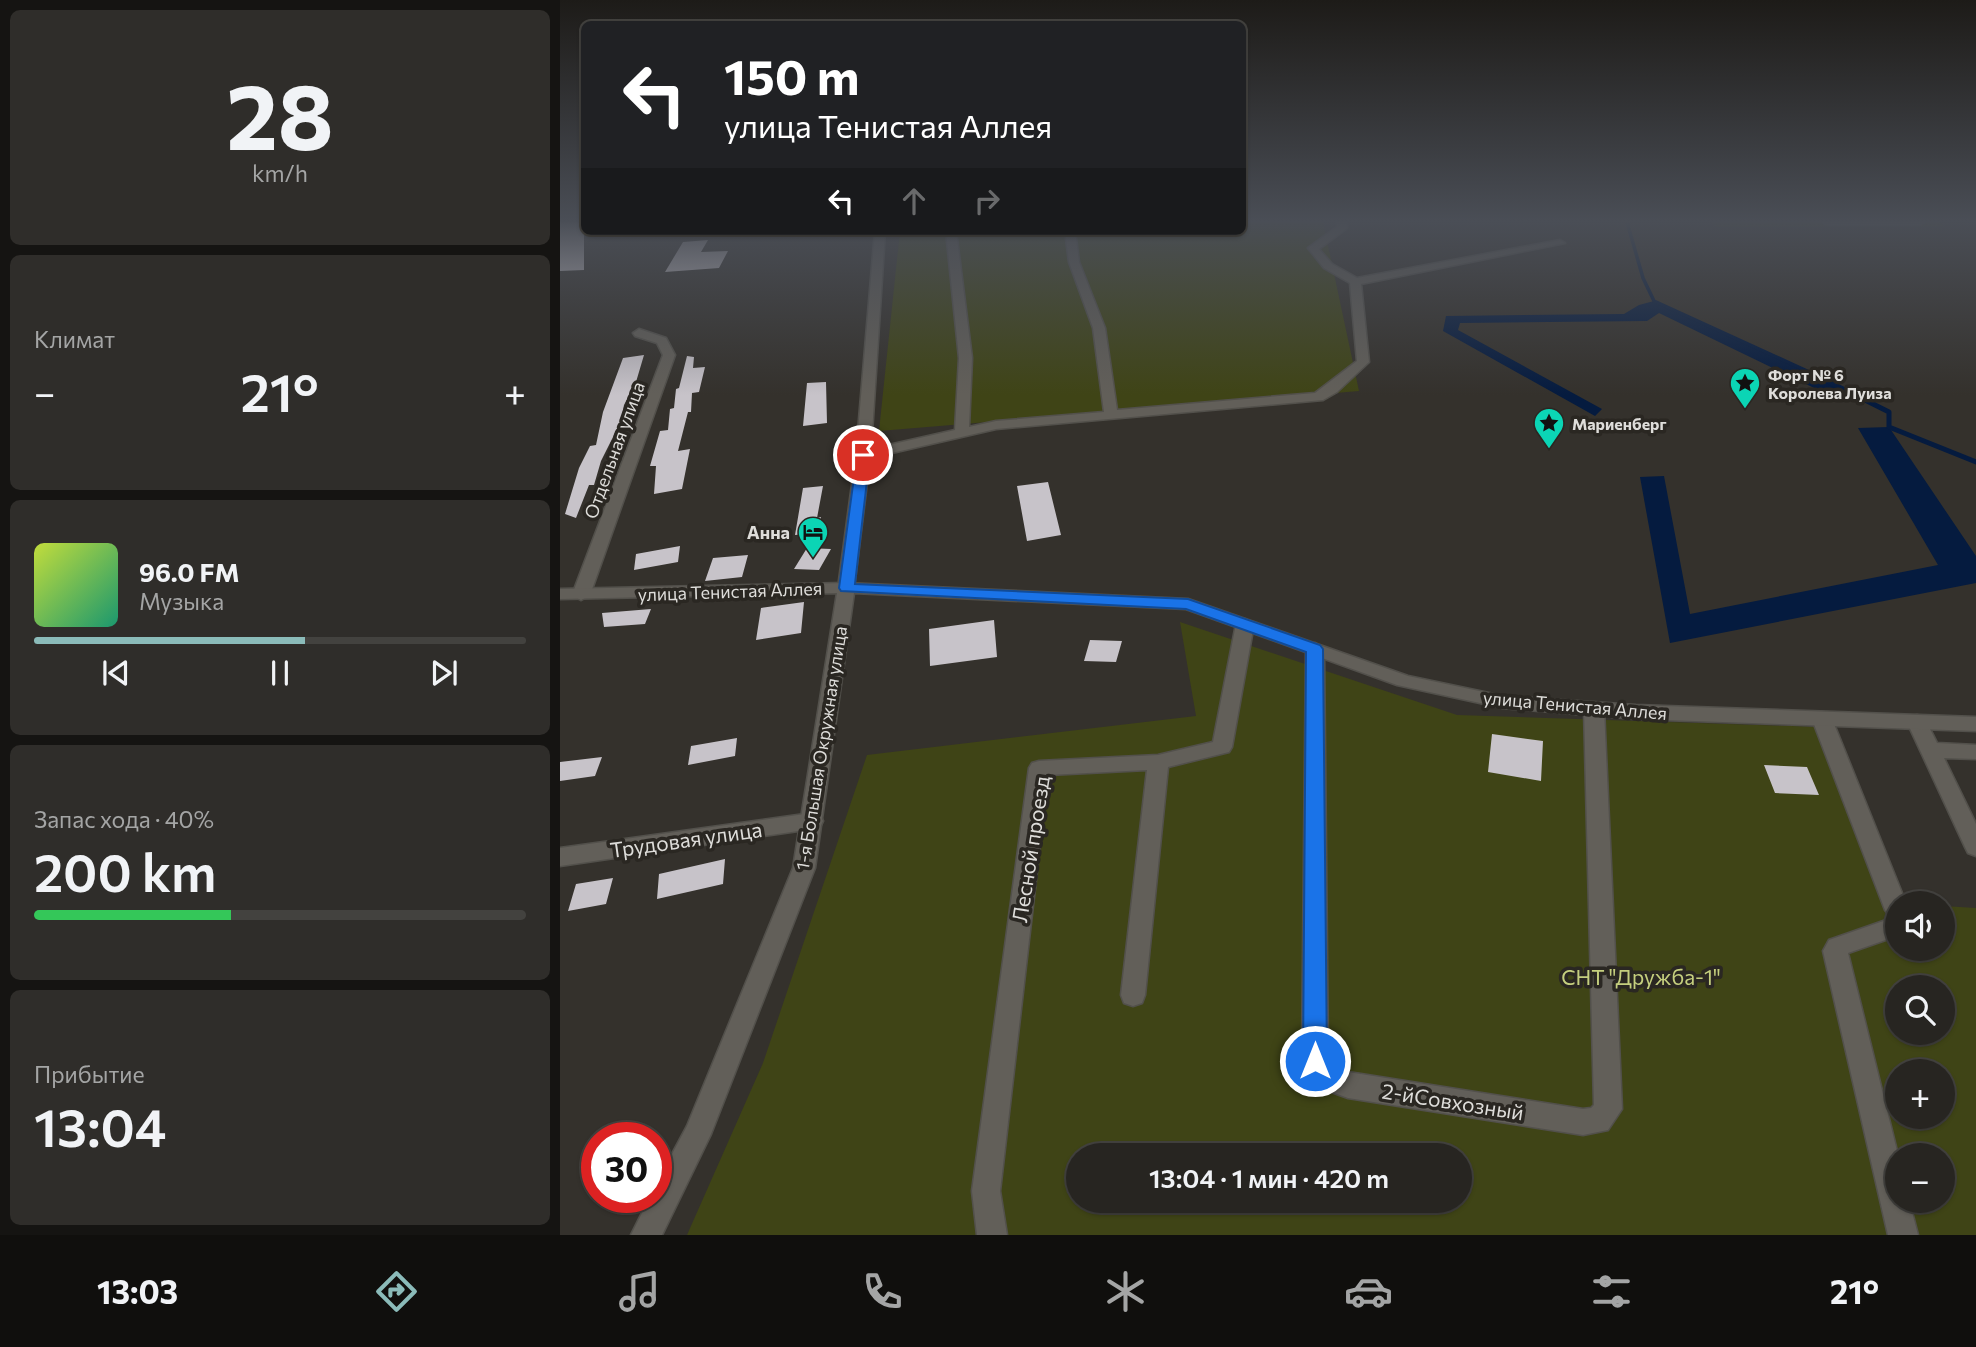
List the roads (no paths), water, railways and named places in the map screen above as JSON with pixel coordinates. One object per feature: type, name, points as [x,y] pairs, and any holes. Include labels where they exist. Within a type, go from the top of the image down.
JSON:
[{"type":"street","name":"1-я Большая Окружная улица","points":[[646,1235],[698,1134],[804,869],[863,455],[876,280]]},
{"type":"street","points":[[956,280],[966,339],[967,394],[962,432]]},
{"type":"street","points":[[1081,280],[1099,328],[1111,415]]},
{"type":"street","points":[[1351,280],[1355,282],[1367,280]]},
{"type":"street","points":[[863,455],[996,425],[1318,397],[1332,390],[1363,362],[1355,282]]},
{"type":"street","name":"Отдельная улица","points":[[581,595],[669,355],[662,341],[639,333]]},
{"type":"street","name":"улица Тенистая Аллея","points":[[560,594],[846,588],[1188,604],[1404,681],[1503,702],[1594,709],[1976,724]]},
{"type":"street","name":"Лесной проезд","points":[[992,1235],[986,1191],[1039,768],[1158,762],[1222,747],[1245,624]]},
{"type":"street","name":"2-йСовхозный","points":[[1314,649],[1315,1061],[1324,1077],[1348,1085],[1583,1122],[1598,1121],[1608,1109],[1594,709]]},
{"type":"street","points":[[1822,719],[1890,891]]},
{"type":"street","points":[[1917,722],[1976,847]]},
{"type":"street","points":[[1930,750],[1976,752]]},
{"type":"street","points":[[1133,995],[1158,762]]},
{"type":"street","name":"Трудовая улица","points":[[560,857],[812,821]]},
{"type":"street","points":[[1885,930],[1844,944],[1835,951],[1903,1235]]},
{"type":"water","points":[[1654,301],[1863,397],[1841,401],[1659,313],[1647,321],[1460,323],[1458,330],[1602,409],[1595,416],[1443,331],[1446,316],[1624,314],[1639,305]]},
{"type":"water","points":[[1889,427],[1976,556],[1976,583],[1670,643],[1640,477],[1664,476],[1690,614],[1938,565],[1858,428]]},
{"type":"waterway","points":[[1644,280],[1654,301],[1831,382]]},
{"type":"waterway","points":[[1827,381],[1889,412],[1889,427],[1976,462]]},
{"type":"place","name":"Форт № 6 Королева Луиза","points":[[1745,410]]},
{"type":"place","name":"Мариенберг","points":[[1549,450]]},
{"type":"place","name":"Анна","points":[[813,559]]},
{"type":"park label","name":"СНТ \"Дружба-1\"","points":[[1641,976]]}]
